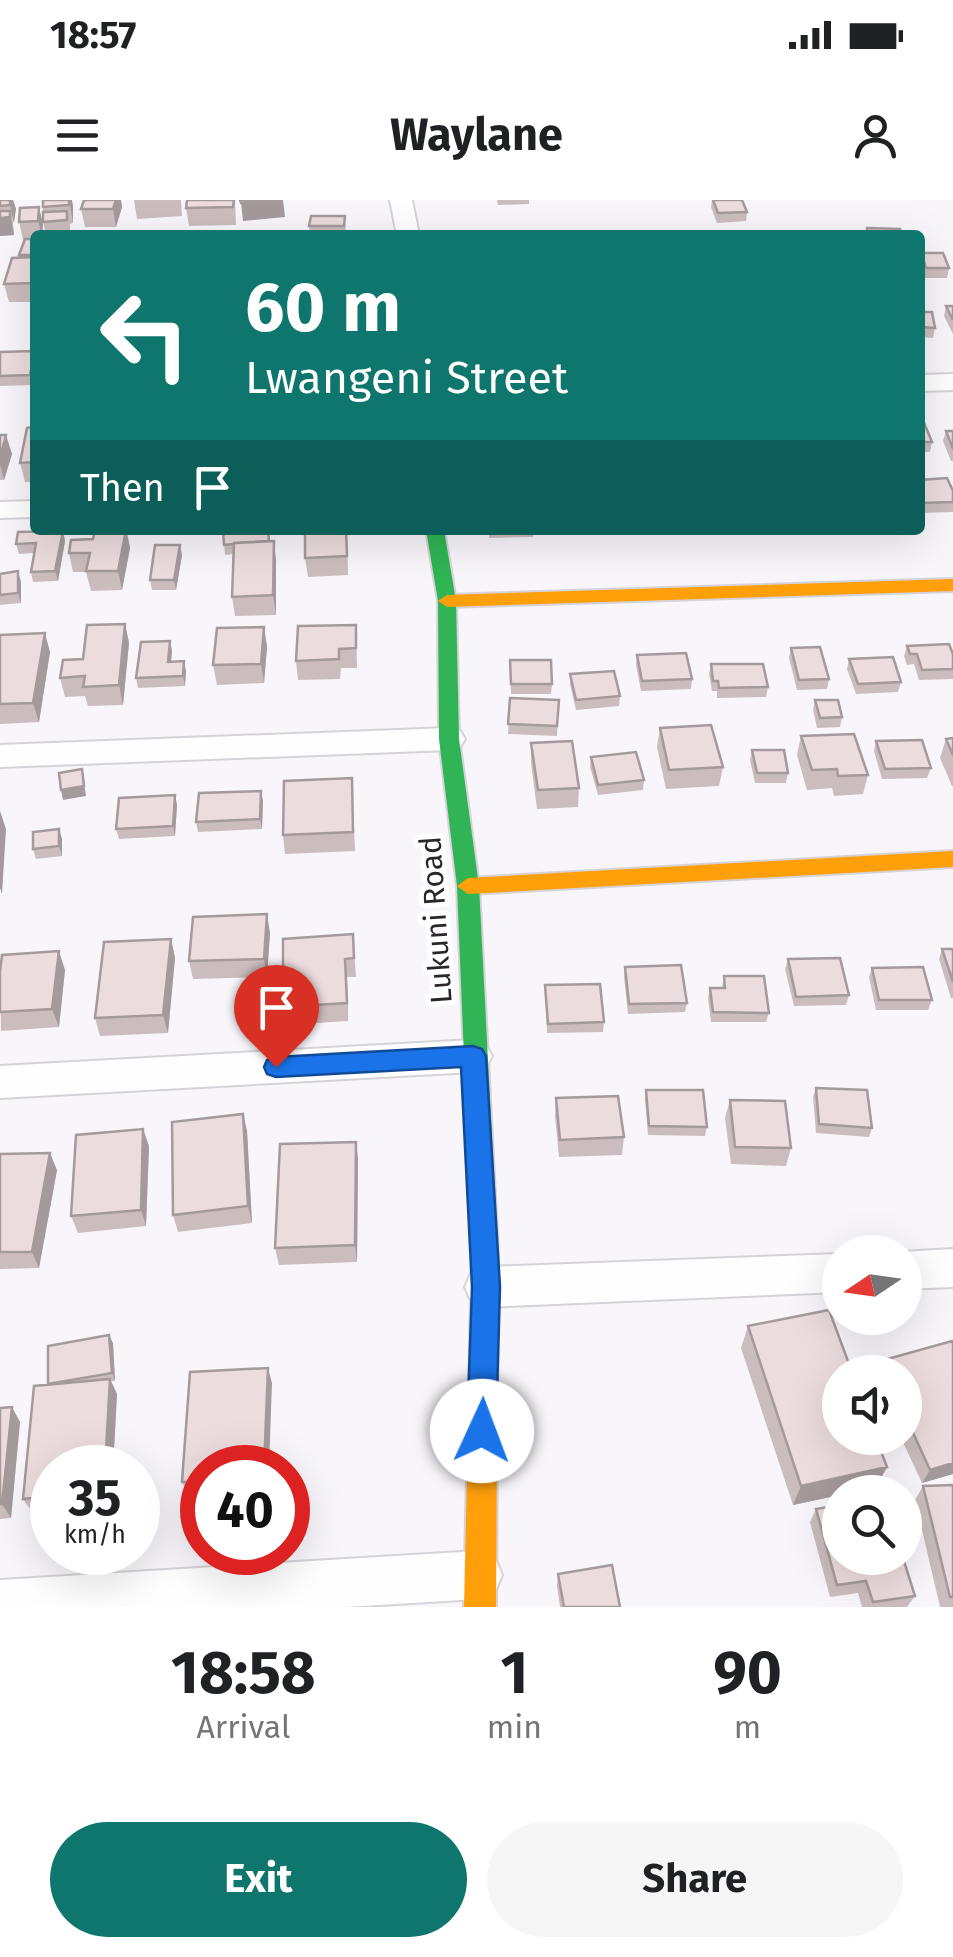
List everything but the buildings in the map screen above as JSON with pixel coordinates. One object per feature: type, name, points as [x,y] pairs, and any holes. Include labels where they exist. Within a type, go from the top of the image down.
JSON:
[{"type":"street","points":[[401,200],[407,230]]},
{"type":"street","points":[[925,384],[953,382]]},
{"type":"street","points":[[0,510],[30,509]]},
{"type":"street","name":"Lukuni Road","points":[[436,535],[447,601],[449,740],[468,886],[486,1287],[479,1591]]},
{"type":"street","points":[[447,601],[953,585]]},
{"type":"street","points":[[0,756],[449,740]]},
{"type":"street","points":[[468,886],[953,860]]},
{"type":"street","points":[[0,1082],[473,1056]]},
{"type":"street","points":[[922,1269],[953,1268]]},
{"type":"street","points":[[486,1287],[822,1274]]},
{"type":"street","points":[[0,1604],[479,1591]]},
{"type":"traffic: fast","points":[[436,535],[447,601],[449,739],[468,886],[485,1254]]},
{"type":"traffic: slow","points":[[447,601],[953,585]]},
{"type":"traffic: slow","points":[[468,886],[953,859]]},
{"type":"traffic: slow","points":[[480,1607],[485,1254]]},
{"type":"route","points":[[276,1067],[473,1056],[486,1287],[482,1431]]}]
